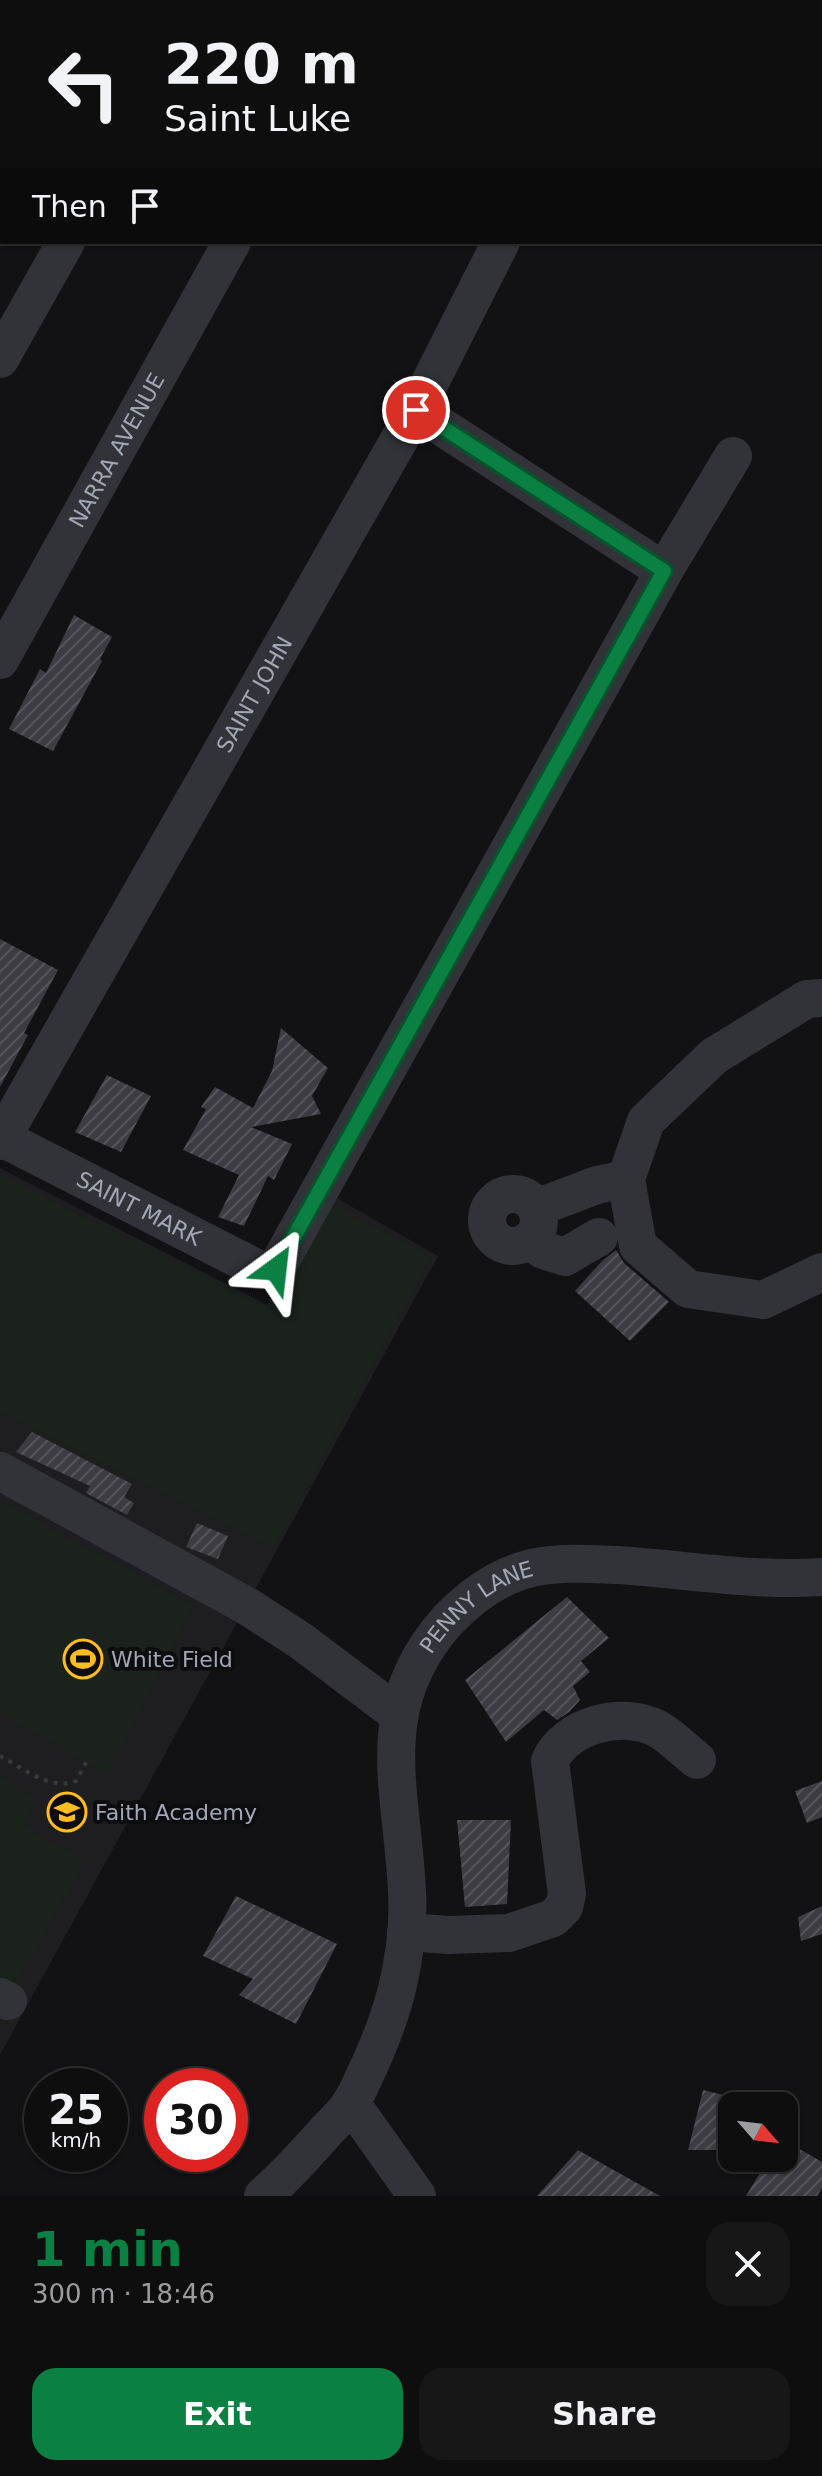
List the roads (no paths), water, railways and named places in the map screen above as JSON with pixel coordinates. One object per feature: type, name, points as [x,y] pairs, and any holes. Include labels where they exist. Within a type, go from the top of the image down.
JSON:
[{"type":"street","points":[[0,359],[65,244]]},
{"type":"street","name":"NARRA AVENUE","points":[[0,660],[231,244]]},
{"type":"street","name":"SAINT JOHN","points":[[1,1140],[416,410],[500,244]]},
{"type":"street","points":[[416,410],[664,571],[733,456]]},
{"type":"street","name":"SAINT MARK","points":[[1,1140],[260,1270],[276,1269],[664,571]]},
{"type":"street","points":[[822,998],[807,999],[714,1056],[646,1121],[626,1179],[638,1246],[688,1289],[763,1300],[822,1272]]},
{"type":"street","points":[[599,1237],[565,1257],[543,1250],[532,1224],[597,1185],[626,1179]]},
{"type":"street","points":[[0,1471],[247,1606],[301,1641],[398,1714]]},
{"type":"street","name":"PENNY LANE","points":[[263,2196],[291,2172],[351,2103],[382,2039],[396,1991],[406,1932],[407,1892],[395,1741],[398,1714],[412,1673],[429,1642],[460,1607],[488,1586],[522,1571],[572,1563],[795,1579],[822,1577]]},
{"type":"street","points":[[406,1932],[449,1935],[509,1933],[553,1918],[564,1907],[567,1894],[550,1761],[556,1747],[574,1733],[619,1719],[656,1728],[697,1760]]},
{"type":"street","points":[[351,2103],[417,2196]]},
{"type":"place","name":"White Field","points":[[83,1659]]},
{"type":"place","name":"Faith Academy","points":[[67,1812]]}]
